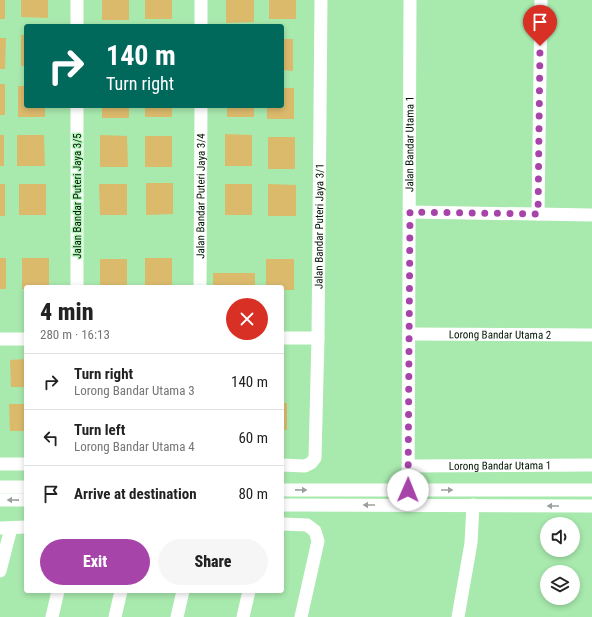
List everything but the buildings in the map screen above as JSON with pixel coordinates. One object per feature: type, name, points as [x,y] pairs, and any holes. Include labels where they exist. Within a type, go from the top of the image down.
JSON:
[{"type":"street","points":[[76,0],[76,24]]},
{"type":"street","points":[[201,0],[201,24]]},
{"type":"street","name":"Jalan Bandar Puteri Jaya 3/1","points":[[284,466],[305,466],[311,463],[315,458],[318,338],[321,0]]},
{"type":"street","name":"Jalan Bandar Utama 1","points":[[408,505],[410,0]]},
{"type":"street","points":[[538,214],[541,0]]},
{"type":"street","name":"Jalan Bandar Puteri Jaya 3/5","points":[[76,108],[77,285]]},
{"type":"street","name":"Jalan Bandar Puteri Jaya 3/4","points":[[200,108],[200,285]]},
{"type":"street","points":[[410,212],[592,215]]},
{"type":"street","name":"Lorong Bandar Utama 2","points":[[409,334],[592,335]]},
{"type":"street","points":[[284,338],[318,338]]},
{"type":"street","points":[[0,339],[24,339]]},
{"type":"street","points":[[0,464],[24,464]]},
{"type":"street","name":"Lorong Bandar Utama 1","points":[[408,466],[592,465]]},
{"type":"street","points":[[0,487],[24,488]]},
{"type":"street","points":[[284,490],[592,490]]},
{"type":"street","points":[[0,500],[24,500]]},
{"type":"street","points":[[284,505],[592,506]]},
{"type":"street","points":[[458,617],[471,543],[473,505]]},
{"type":"street","points":[[284,524],[307,524],[315,531],[318,541],[301,617]]},
{"type":"street","points":[[0,571],[5,528],[24,527]]},
{"type":"street","points":[[52,617],[58,593]]},
{"type":"street","points":[[115,617],[121,593]]},
{"type":"street","points":[[177,617],[183,593]]},
{"type":"street","points":[[243,617],[249,593]]},
{"type":"route","points":[[408,490],[410,212],[538,214],[540,46]]}]
